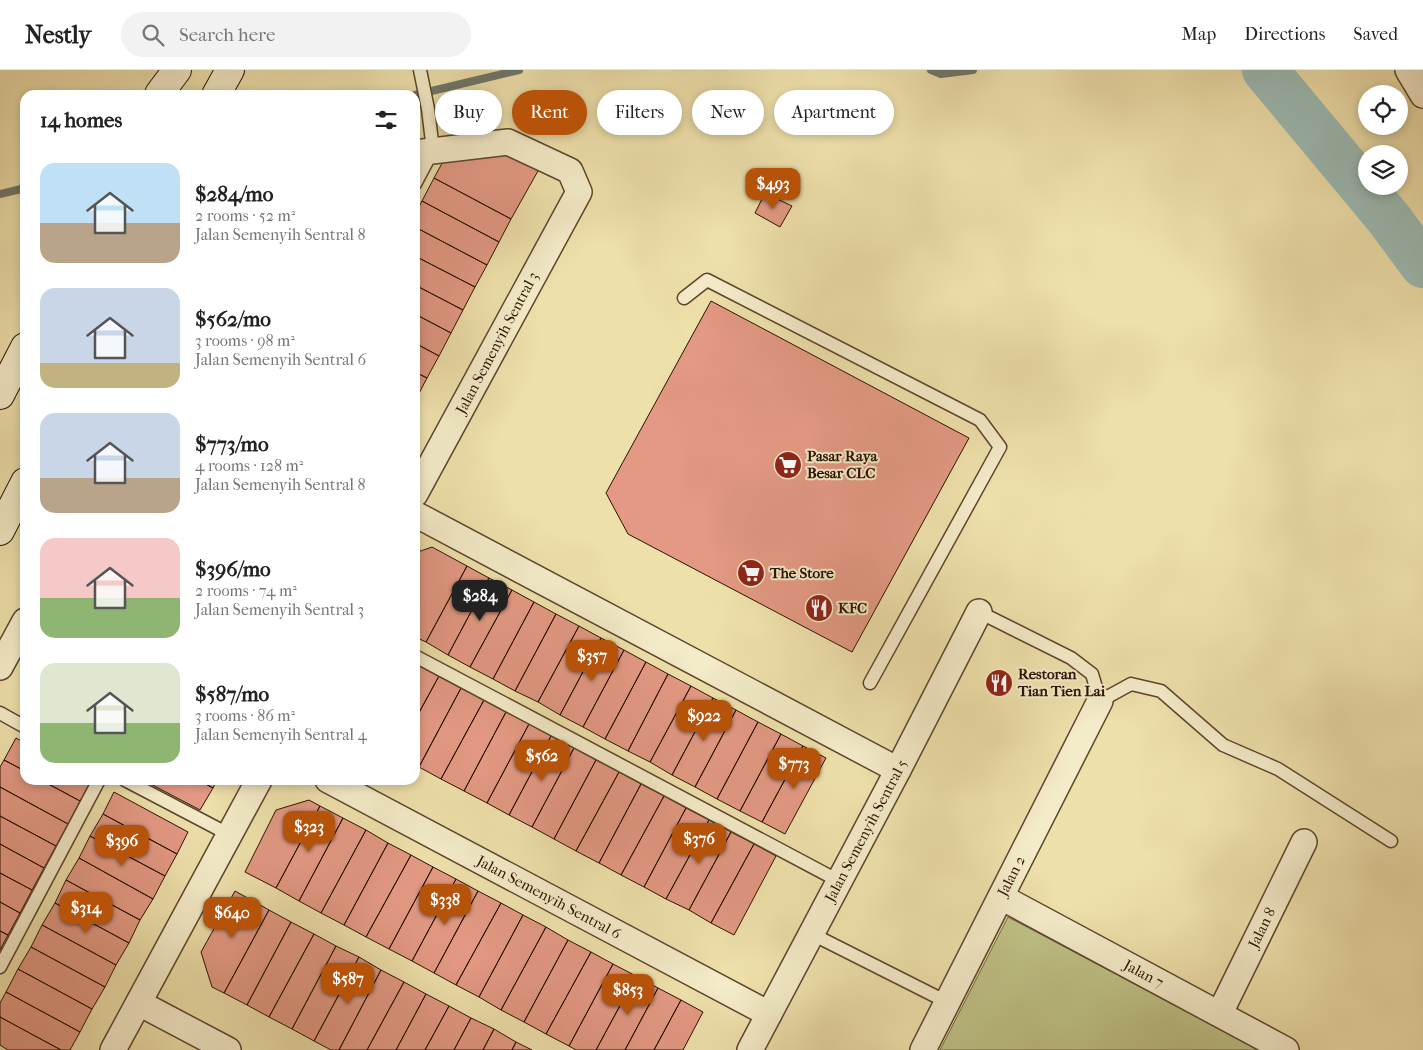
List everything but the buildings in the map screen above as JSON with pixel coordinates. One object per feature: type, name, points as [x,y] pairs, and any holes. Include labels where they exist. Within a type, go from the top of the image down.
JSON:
[{"type":"street","points":[[163,86],[178,70]]},
{"type":"street","points":[[1408,70],[1423,95]]},
{"type":"street","name":"Jalan Semenyih Sentral 3","points":[[420,485],[579,192],[570,171],[508,142],[424,151]]},
{"type":"street","points":[[0,395],[20,357]]},
{"type":"street","points":[[0,531],[20,492]]},
{"type":"street","points":[[420,517],[898,770]]},
{"type":"street","name":"Jalan Semenyih Sentral 5","points":[[750,1050],[979,612]]},
{"type":"street","points":[[0,667],[20,630]]},
{"type":"street","name":"Jalan 2","points":[[923,1050],[1100,701]]},
{"type":"street","points":[[113,1050],[256,785]]},
{"type":"street","name":"Jalan Semenyih Sentral 6","points":[[337,785],[769,1014]]},
{"type":"street","name":"Jalan 8","points":[[1220,1013],[1304,842]]},
{"type":"street","name":"Jalan 7","points":[[1001,897],[1286,1050]]},
{"type":"street","points":[[139,1003],[228,1050]]},
{"type":"lane","points":[[420,70],[428,109],[424,151],[420,166]]},
{"type":"lane","points":[[684,298],[707,280],[980,420],[1000,446],[870,683]]},
{"type":"lane","points":[[979,612],[1071,658],[1092,674],[1100,701],[1131,684],[1162,691],[1223,745],[1278,770],[1391,841]]},
{"type":"lane","points":[[420,659],[840,881]]},
{"type":"lane","points":[[0,713],[20,724]]},
{"type":"lane","points":[[0,967],[96,785]]},
{"type":"lane","points":[[135,785],[230,835]]},
{"type":"lane","points":[[812,934],[947,1002]]},
{"type":"green space","points":[[1008,917],[1259,1050],[940,1050]]},
{"type":"waterway","points":[[420,94],[519,70]]},
{"type":"waterway","points":[[931,70],[941,74],[973,70]]},
{"type":"waterway","points":[[1265,70],[1389,219],[1423,265]]},
{"type":"waterway","points":[[0,194],[20,189]]},
{"type":"place","name":"Pasar Raya Besar CLC","points":[[788,465]]},
{"type":"place","name":"The Store","points":[[751,573]]},
{"type":"place","name":"KFC","points":[[819,608]]},
{"type":"place","name":"Restoran Tian Tien Lai","points":[[999,683]]}]
